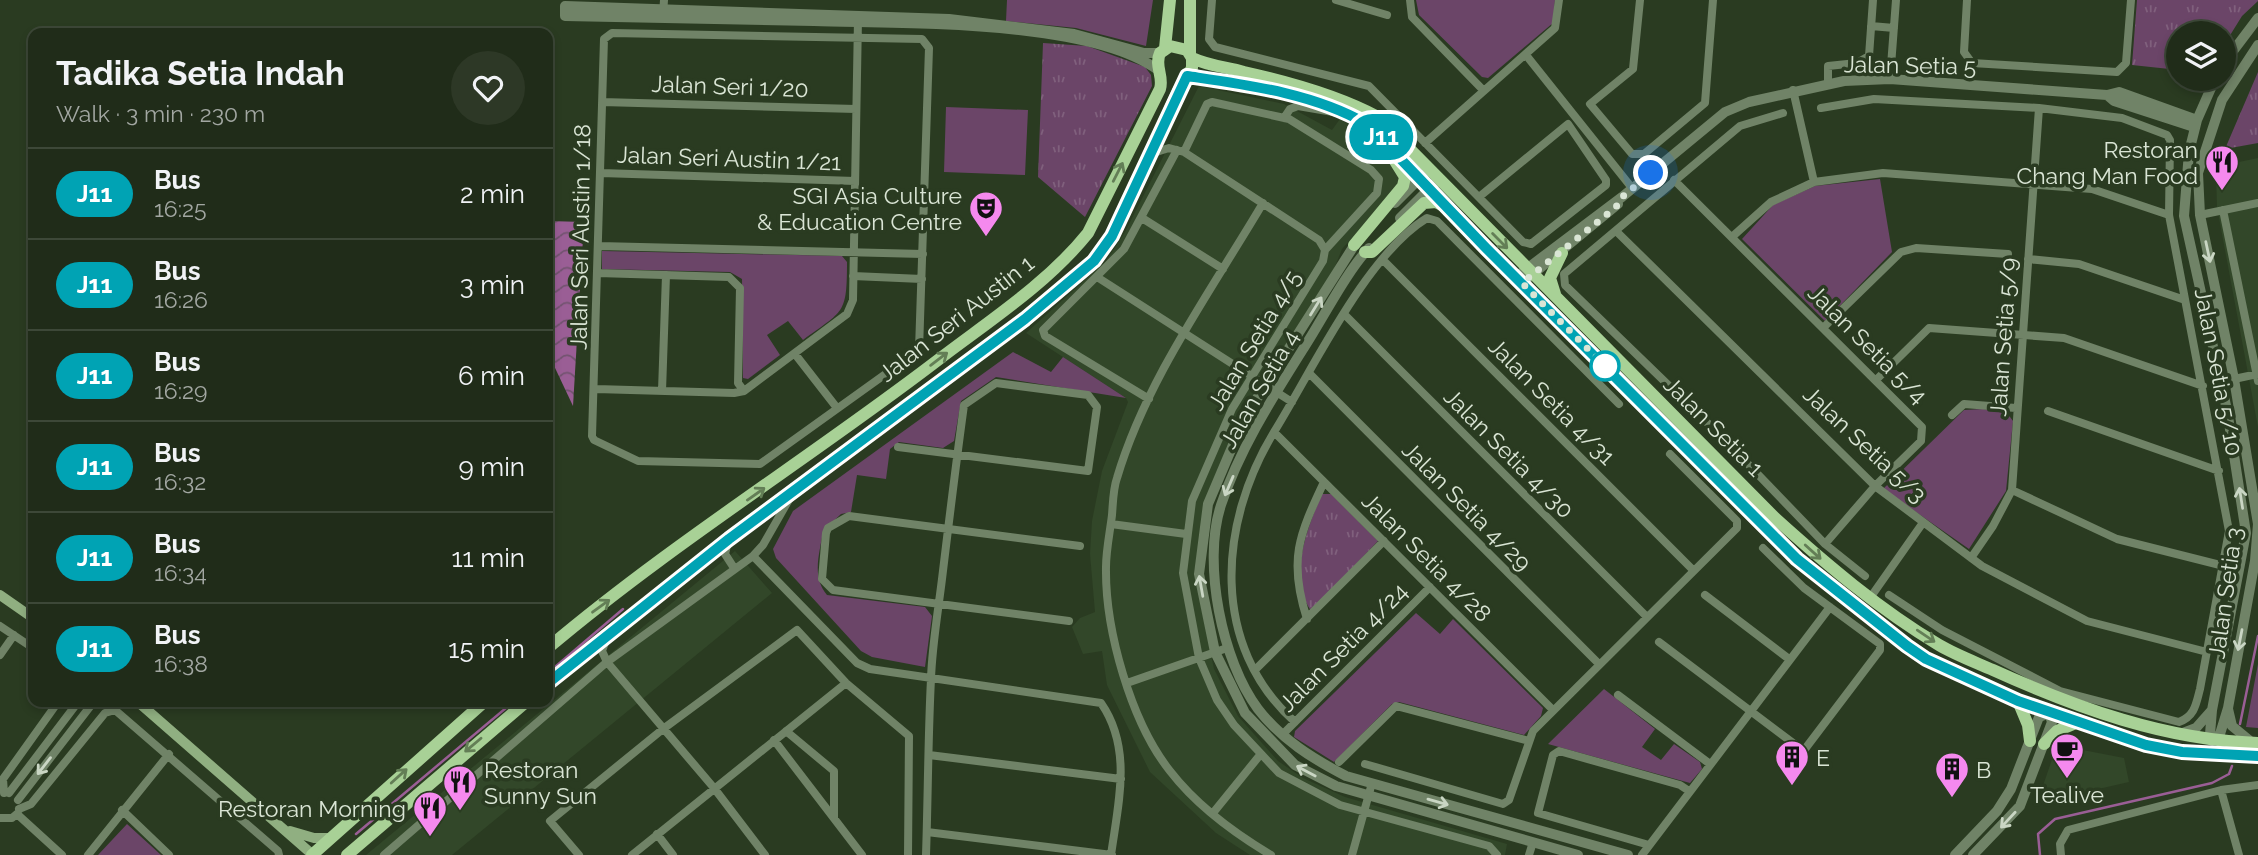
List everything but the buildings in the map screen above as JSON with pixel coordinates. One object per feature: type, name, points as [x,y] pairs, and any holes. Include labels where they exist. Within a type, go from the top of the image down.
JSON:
[{"type":"main road","points":[[1170,0],[1159,72],[1171,80],[1187,76],[1192,68],[1190,0]]},
{"type":"main road","points":[[1163,50],[1176,45],[1191,56]]},
{"type":"main road","name":"Jalan Setia 1","points":[[1191,56],[1206,64],[1246,72],[1353,103],[1378,117],[1486,248],[1797,559],[1926,659],[2018,701],[2152,747],[2182,752],[2258,756]]},
{"type":"main road","name":"Jalan Seri Austin 1","points":[[553,644],[700,533],[860,420],[1007,308],[1072,252],[1088,233],[1160,89],[1159,72]]},
{"type":"main road","name":"Jalan Setia 1","points":[[1187,76],[1266,88],[1342,112],[1367,124],[1530,270],[1775,518],[1820,559],[1870,598],[1940,646],[2052,697],[2120,718],[2174,734],[2212,741],[2258,742]]},
{"type":"main road","name":"Jalan Seri Austin 1","points":[[553,679],[715,549],[1025,319],[1094,261],[1112,236],[1187,76]]},
{"type":"main road","points":[[1354,244],[1403,186],[1405,177],[1367,124]]},
{"type":"main road","points":[[1365,253],[1372,252],[1424,203],[1436,202],[1445,206],[1486,248]]},
{"type":"main road","points":[[1556,297],[1550,278],[1562,253]]},
{"type":"main road","points":[[700,533],[715,549]]},
{"type":"main road","points":[[1839,593],[1852,600],[1870,598],[1870,614],[1886,629]]},
{"type":"main road","points":[[0,595],[28,615]]},
{"type":"main road","points":[[1983,665],[2038,702],[2049,713],[2060,710],[2093,718],[2120,718]]},
{"type":"main road","points":[[2018,701],[2028,724],[2030,741]]},
{"type":"main road","points":[[144,707],[313,855],[478,707]]},
{"type":"main road","points":[[347,855],[520,707]]},
{"type":"main road","points":[[2044,744],[2057,731],[2078,722]]},
{"type":"main road","points":[[2152,747],[2199,749],[2212,741],[2217,748],[2226,751],[2258,756]]},
{"type":"main road","points":[[285,829],[314,838],[331,838]]},
{"type":"main road","points":[[285,829],[298,855]]},
{"type":"street","points":[[1212,0],[1209,39],[1215,47],[1369,86],[1479,197],[1528,243],[1531,244],[1606,185],[1605,177],[1568,124],[1479,197]]},
{"type":"street","points":[[1336,0],[1387,15]]},
{"type":"street","points":[[1410,0],[1412,17],[1484,91]]},
{"type":"street","points":[[1425,143],[1555,28],[1559,0]]},
{"type":"street","points":[[1640,0],[1633,69],[1590,104],[1632,153],[1638,156],[1644,155],[1705,103],[1713,0]]},
{"type":"street","points":[[1828,84],[1828,66],[1857,63],[1869,56],[1873,0]]},
{"type":"street","points":[[1890,79],[1896,0]]},
{"type":"street","points":[[1967,0],[1964,52],[1972,63],[2117,72],[2126,63],[2131,0]]},
{"type":"street","points":[[664,9],[565,16],[565,6],[664,9],[951,25],[1075,38],[1147,62],[1159,72]]},
{"type":"street","points":[[2236,47],[2258,18]]},
{"type":"street","points":[[858,19],[949,19],[1074,34],[1144,52],[1163,50]]},
{"type":"street","points":[[596,389],[744,391],[847,314],[853,300],[858,19]]},
{"type":"street","points":[[1871,26],[1894,28]]},
{"type":"street","name":"Jalan Seri Austin 1/18","points":[[837,408],[760,464],[638,461],[594,440],[604,39],[607,35],[858,37]]},
{"type":"street","points":[[795,354],[837,408],[919,350],[929,48],[922,39],[858,37]]},
{"type":"street","name":"Jalan Setia 3","points":[[2209,91],[2189,152],[2184,216],[2227,410],[2246,533],[2212,710],[2212,741],[2220,734],[2228,708],[2258,533],[2234,379],[2200,215],[2199,173],[2222,100],[2258,45]]},
{"type":"street","points":[[1526,55],[1632,188]]},
{"type":"street","name":"Jalan Setia 5","points":[[1519,280],[1726,112],[1793,90],[1890,79],[2107,95],[2119,92],[2198,124]]},
{"type":"street","points":[[1793,90],[1814,182]]},
{"type":"street","points":[[2189,152],[2177,116],[2208,94]]},
{"type":"street","name":"Jalan Setia 5/10","points":[[1821,108],[1874,99],[2039,108],[2122,118],[2166,135],[2173,146],[2168,175],[2169,215],[2229,530],[2194,710],[2188,719],[2179,722],[2060,691],[1942,630],[1889,595]]},
{"type":"street","points":[[2202,160],[2204,136],[2198,124],[2222,100]]},
{"type":"street","name":"Jalan Seri 1/20","points":[[602,102],[856,109]]},
{"type":"street","points":[[1149,399],[1045,336],[1042,330],[1124,249],[1176,150],[1209,102],[1284,118],[1290,108],[1298,106],[1335,114],[1342,112]]},
{"type":"street","name":"Jalan Setia 5/9","points":[[1971,558],[1993,526],[2012,490],[2039,108]]},
{"type":"street","points":[[1783,113],[1740,126],[1564,274],[1565,285],[1714,429],[1825,544],[1866,576]]},
{"type":"street","name":"Jalan Setia 4/5","points":[[1284,118],[1371,170],[1379,179],[1377,193],[1325,250],[1323,261],[1251,375],[1192,501],[1183,573],[1199,658],[1217,700],[1259,755],[1279,773],[1340,805],[1496,852]]},
{"type":"street","points":[[1150,154],[1176,150],[1319,240],[1325,250]]},
{"type":"street","name":"Jalan Seri Austin 1/21","points":[[601,173],[855,181]]},
{"type":"street","points":[[1732,236],[1771,202],[1814,182],[1883,173],[2092,189],[2169,215]]},
{"type":"street","name":"Jalan Setia 4","points":[[1430,178],[1354,244],[1244,419],[1209,504],[1203,529],[1199,574],[1215,652],[1245,712],[1272,744],[1295,765],[1312,775],[1369,796],[1578,855]]},
{"type":"street","name":"Jalan Setia 4","points":[[1430,178],[1365,253],[1256,424],[1220,507],[1214,546],[1214,579],[1227,648],[1257,708],[1283,734],[1323,765],[1372,783],[1628,855]]},
{"type":"street","name":"Jalan Setia 5/4","points":[[1674,180],[1824,327],[1922,428],[1923,436],[1825,544]]},
{"type":"street","name":"Jalan Setia 5","points":[[1530,270],[1562,253],[1616,207],[1622,197]]},
{"type":"street","points":[[2200,215],[2258,203]]},
{"type":"street","points":[[1263,204],[1164,365],[1149,399],[1116,479],[1105,566],[1118,657],[1147,734],[1169,771],[1234,834],[1271,855]]},
{"type":"street","points":[[2223,210],[2258,376],[2234,379]]},
{"type":"street","points":[[1142,218],[1223,269]]},
{"type":"street","points":[[1295,722],[1272,701],[1240,638],[1229,573],[1237,515],[1261,453],[1345,315],[1383,260],[1423,220],[1437,221],[1619,404]]},
{"type":"street","name":"Jalan Setia 5/3","points":[[1616,231],[1875,486],[1923,524],[1971,558],[2087,621],[2207,652]]},
{"type":"street","points":[[599,246],[923,254]]},
{"type":"street","points":[[1824,327],[1901,252],[1916,248],[2008,254]]},
{"type":"street","points":[[2028,259],[2079,264],[2185,300]]},
{"type":"street","name":"Jalan Setia 4/31","points":[[1383,260],[1693,570]]},
{"type":"street","points":[[598,273],[729,277],[736,281],[740,288],[738,383],[744,391]]},
{"type":"street","points":[[662,391],[666,275]]},
{"type":"street","points":[[853,276],[922,279]]},
{"type":"street","points":[[1097,277],[1292,402]]},
{"type":"street","name":"Jalan Setia 4/30","points":[[1345,315],[1647,617]]},
{"type":"street","points":[[1875,380],[1929,328],[2064,338],[2203,386]]},
{"type":"street","points":[[2216,357],[2234,379]]},
{"type":"street","name":"Jalan Setia 4/29","points":[[1309,373],[1599,664]]},
{"type":"street","points":[[2227,410],[2234,379]]},
{"type":"street","points":[[898,447],[958,454],[1088,471],[1097,407],[1088,395],[990,384],[964,405],[958,454],[948,529],[931,678],[926,855]]},
{"type":"street","points":[[1952,415],[1964,404],[2016,408]]},
{"type":"street","points":[[2048,411],[2219,471]]},
{"type":"street","name":"Jalan Setia 4/28","points":[[1274,432],[1552,709]]},
{"type":"street","points":[[1365,764],[1503,803],[1509,800],[1533,731],[1738,524],[1670,454]]},
{"type":"street","points":[[1307,619],[1298,586],[1300,532],[1324,482]]},
{"type":"street","points":[[2012,490],[2117,539],[2224,566]]},
{"type":"street","points":[[384,855],[607,662],[753,556],[763,545],[793,492]]},
{"type":"street","points":[[1069,621],[828,588],[822,579],[826,533],[849,516],[1080,546]]},
{"type":"street","points":[[1111,524],[1186,534]]},
{"type":"street","points":[[1870,598],[1923,524]]},
{"type":"street","points":[[729,539],[725,554],[734,568]]},
{"type":"street","points":[[1255,670],[1384,541]]},
{"type":"street","points":[[1659,642],[1801,750],[1805,749],[1871,661],[1880,644],[1804,588],[1763,548]]},
{"type":"street","points":[[753,556],[858,663],[870,669],[1101,703],[1120,741],[1121,779],[1112,855],[927,832]]},
{"type":"street","name":"Jalan Setia 4/24","points":[[1283,734],[1430,587]]},
{"type":"street","points":[[1705,595],[1789,659]]},
{"type":"street","points":[[1642,855],[1830,607]]},
{"type":"street","points":[[0,626],[28,645]]},
{"type":"street","points":[[612,630],[602,648],[607,662],[713,788],[765,855]]},
{"type":"street","points":[[579,855],[550,821],[663,729],[792,631],[802,633],[846,683],[909,736],[908,855]]},
{"type":"street","points":[[0,655],[14,635]]},
{"type":"street","points":[[1127,683],[1227,648]]},
{"type":"street","points":[[577,659],[596,656],[607,662]]},
{"type":"street","points":[[632,855],[846,683]]},
{"type":"street","points":[[1618,695],[1710,764]]},
{"type":"street","points":[[1339,762],[1400,705],[1529,741]]},
{"type":"street","points":[[54,707],[3,779],[5,793],[62,855]]},
{"type":"street","points":[[5,793],[74,707]]},
{"type":"street","points":[[0,818],[8,820],[18,808],[90,707]]},
{"type":"street","points":[[2228,708],[2232,726],[2239,735],[2258,742]]},
{"type":"street","points":[[2174,734],[2190,732],[2212,710]]},
{"type":"street","points":[[18,808],[31,804],[110,711],[120,712],[278,851],[279,855]]},
{"type":"street","points":[[1955,855],[1997,811],[2011,789],[2039,717],[2049,713],[2052,722],[2020,806],[1973,855]]},
{"type":"street","points":[[786,731],[834,771],[834,818]]},
{"type":"street","points":[[774,740],[862,855]]},
{"type":"street","points":[[1649,845],[1538,813],[1553,755],[1559,751],[1680,785],[1689,791]]},
{"type":"street","points":[[88,855],[169,754]]},
{"type":"street","points":[[929,755],[1121,779]]},
{"type":"street","points":[[1213,813],[1259,755]]},
{"type":"street","points":[[1352,855],[1372,783]]},
{"type":"street","points":[[2061,855],[2060,844],[2068,830],[2221,790],[2258,785]]},
{"type":"street","points":[[2221,790],[2239,855]]},
{"type":"street","points":[[122,810],[169,855]]},
{"type":"street","points":[[657,834],[673,855]]},
{"type":"street","points":[[1529,855],[1533,842]]},
{"type":"shaded area","points":[[1199,86],[1284,104],[1332,130],[1340,119],[1361,131],[1398,173],[1399,186],[1342,249],[1334,269],[1241,415],[1206,497],[1194,573],[1214,669],[1238,716],[1278,761],[1303,778],[1345,797],[1507,844],[1505,855],[1250,855],[1216,833],[1150,772],[1107,685],[1102,651],[1083,654],[1072,627],[1080,618],[1095,612],[1090,554],[1092,521],[1102,471],[1128,402],[1126,398],[1026,333],[1106,261],[1125,232]]},
{"type":"shaded area","points":[[2258,158],[2258,427],[2217,207],[2216,173],[2220,166]]},
{"type":"shaded area","points":[[735,551],[772,593],[452,855],[366,855],[546,707],[553,707],[553,701]]},
{"type":"shaded area","points":[[2057,745],[2124,758],[2129,782],[2037,803]]},
{"type":"green space","points":[[1007,0],[1153,0],[1146,46],[1076,28],[1006,21]]},
{"type":"green space","points":[[1416,0],[1555,0],[1553,23],[1488,78],[1482,77],[1419,15]]},
{"type":"green space","points":[[2137,0],[2258,0],[2236,26],[2236,21],[2166,21],[2166,69],[2132,65]]},
{"type":"green space","points":[[1043,43],[1087,46],[1145,67],[1151,75],[1152,86],[1085,217],[1038,177]]},
{"type":"green space","points":[[2258,72],[2258,143],[2225,149]]},
{"type":"green space","points":[[946,107],[1028,110],[1025,175],[944,172]]},
{"type":"green space","points":[[1880,179],[1892,252],[1825,321],[1742,239],[1773,205],[1815,186]]},
{"type":"green space","points":[[602,251],[842,256],[847,262],[846,292],[844,302],[835,316],[803,340],[788,321],[767,335],[780,355],[748,379],[743,378],[742,279],[730,272],[602,269]]},
{"type":"green space","points":[[1013,352],[1051,372],[1063,357],[1126,398],[996,377],[961,401],[954,441],[943,448],[899,442],[890,449],[886,479],[857,475],[851,512],[841,514],[823,531],[818,564],[822,588],[827,595],[925,607],[932,616],[925,667],[872,657],[861,651],[776,558],[773,549],[793,511]]},
{"type":"green space","points":[[1983,409],[2007,413],[2013,421],[2006,491],[1969,549],[1883,489],[1964,410]]},
{"type":"green space","points":[[1322,494],[1331,494],[1378,541],[1311,611],[1304,597],[1300,568],[1306,537]]},
{"type":"green space","points":[[1416,613],[1440,634],[1453,619],[1543,708],[1541,716],[1524,735],[1399,702],[1392,704],[1334,762],[1294,737],[1295,731]]},
{"type":"green space","points":[[2258,664],[2258,728],[2246,727]]},
{"type":"green space","points":[[1604,689],[1655,729],[1642,747],[1661,760],[1674,744],[1700,762],[1702,769],[1690,783],[1548,744]]},
{"type":"green space","points":[[127,824],[161,855],[98,855]]},
{"type":"water","points":[[553,221],[584,222],[573,406],[553,364]]},
{"type":"waterway","points":[[553,669],[623,609]]},
{"type":"waterway","points":[[2240,724],[2258,636]]},
{"type":"waterway","points":[[356,834],[507,707]]},
{"type":"waterway","points":[[2040,855],[2038,834],[2055,819],[2212,783],[2229,774],[2232,766]]},
{"type":"bus line","name":"J11","points":[[553,679],[729,539],[1025,319],[1094,261],[1112,236],[1187,76],[1266,88],[1351,115],[1367,124],[1431,187],[1486,248],[1797,559],[1926,659],[2018,701],[2152,747],[2182,752],[2258,756]]},
{"type":"place","name":"Restoran Chang Man Food","points":[[2222,192]]},
{"type":"place","name":"SGI Asia Culture & Education Centre","points":[[986,238]]},
{"type":"place","name":"Tealive","points":[[2067,780]]},
{"type":"place","name":"E","points":[[1792,787]]},
{"type":"place","name":"B","points":[[1952,799]]},
{"type":"place","name":"Restoran Sunny Sun","points":[[460,812]]},
{"type":"place","name":"Restoran Morning","points":[[430,838]]},
{"type":"route","points":[[1605,366],[1522,283],[1616,207],[1622,197],[1651,173]]}]
